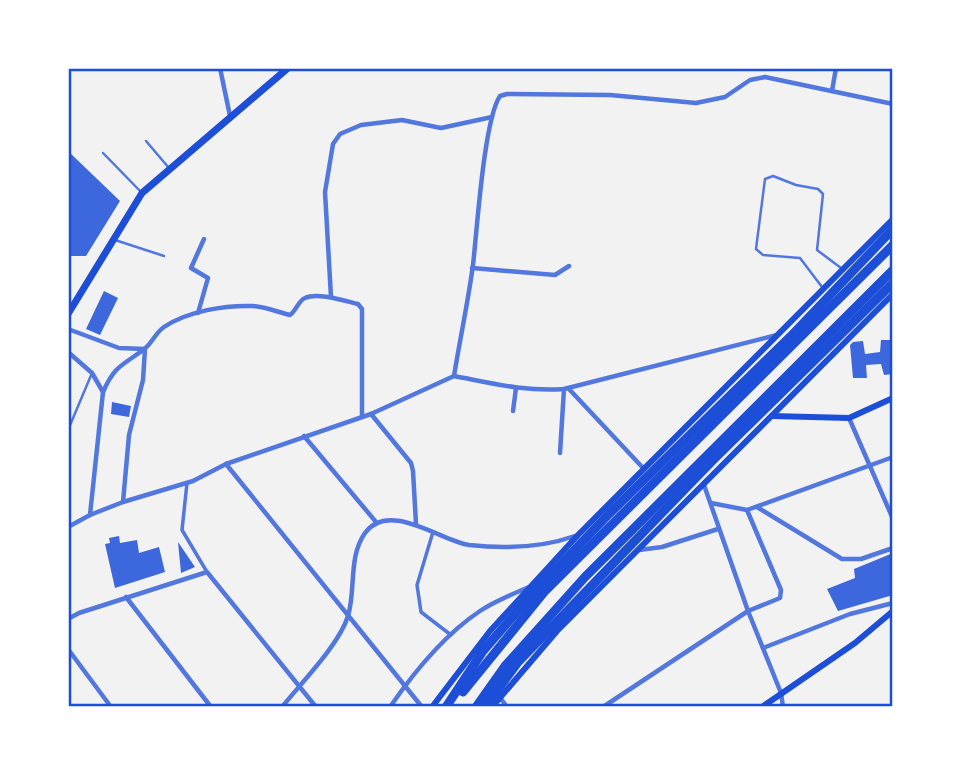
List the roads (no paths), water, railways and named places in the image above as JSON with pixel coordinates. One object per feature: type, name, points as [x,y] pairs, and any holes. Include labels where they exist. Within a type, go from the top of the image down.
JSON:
[{"type":"highway","points":[[446,707],[483,651],[535,591],[893,229]]},
{"type":"highway","points":[[453,707],[474,676],[545,591],[893,245]]},
{"type":"highway","points":[[476,707],[505,666],[585,577],[893,270]]},
{"type":"highway","points":[[485,707],[527,653],[712,461],[893,283]]},
{"type":"highway","points":[[664,524],[673,488]]},
{"type":"main road","points":[[68,314],[142,193],[288,68]]},
{"type":"main road","points":[[432,707],[490,631],[578,535],[893,219]]},
{"type":"main road","points":[[492,707],[557,631],[893,294]]},
{"type":"main road","points":[[772,416],[849,418],[893,398]]},
{"type":"main road","points":[[762,707],[855,643],[893,611]]},
{"type":"street","points":[[220,68],[230,116]]},
{"type":"street","points":[[832,91],[836,68]]},
{"type":"street","points":[[454,376],[472,268],[492,117],[500,96],[610,95],[696,103],[724,97],[750,80],[765,77],[893,104]]},
{"type":"street","points":[[331,297],[325,192],[333,144],[340,134],[361,125],[402,120],[441,128],[492,117]]},
{"type":"street","points":[[198,313],[208,278],[191,268],[204,239]]},
{"type":"street","points":[[472,268],[555,275],[569,266]]},
{"type":"street","points":[[90,515],[103,392],[110,376],[122,363],[145,349],[165,326],[198,313],[226,307],[254,306],[290,315],[307,297],[331,297],[358,304],[362,309],[362,417]]},
{"type":"street","points":[[68,329],[118,348],[145,349]]},
{"type":"street","points":[[68,527],[123,502],[187,483],[226,464],[371,414],[454,376],[540,391],[566,388],[780,334]]},
{"type":"street","points":[[123,502],[129,435],[143,380],[145,349]]},
{"type":"street","points":[[68,352],[92,373],[103,392]]},
{"type":"street","points":[[513,411],[516,388]]},
{"type":"street","points":[[560,453],[566,388]]},
{"type":"street","points":[[566,388],[644,469]]},
{"type":"street","points":[[371,414],[412,467],[416,525]]},
{"type":"street","points":[[849,418],[893,519]]},
{"type":"street","points":[[304,436],[376,522]]},
{"type":"street","points":[[710,503],[747,510],[893,457]]},
{"type":"street","points":[[226,464],[422,707]]},
{"type":"street","points":[[187,483],[183,530],[207,572],[316,707]]},
{"type":"street","points":[[704,485],[748,611],[781,694],[783,707]]},
{"type":"street","points":[[757,507],[842,559],[861,559],[893,548]]},
{"type":"street","points":[[603,707],[748,611],[780,598],[782,594],[747,510]]},
{"type":"street","points":[[282,707],[339,637],[348,617],[358,548],[365,532],[376,522],[401,520],[466,544],[494,547],[552,545],[578,535]]},
{"type":"street","points":[[638,550],[662,547],[718,529]]},
{"type":"street","points":[[433,532],[417,585],[421,612],[451,635]]},
{"type":"street","points":[[68,619],[126,597],[207,572]]},
{"type":"street","points":[[390,707],[404,686],[451,635],[480,611],[530,586]]},
{"type":"street","points":[[126,597],[211,707]]},
{"type":"street","points":[[763,648],[850,614],[893,603]]},
{"type":"street","points":[[68,649],[111,707]]},
{"type":"street","points":[[499,696],[507,707]]},
{"type":"lane","points":[[146,141],[169,168]]},
{"type":"lane","points":[[103,153],[142,193]]},
{"type":"lane","points":[[824,289],[800,258],[762,255],[756,249],[765,179],[773,176],[796,185],[818,189],[823,194],[817,250],[844,270]]},
{"type":"lane","points":[[115,240],[163,256]]},
{"type":"lane","points":[[68,430],[92,373]]}]
